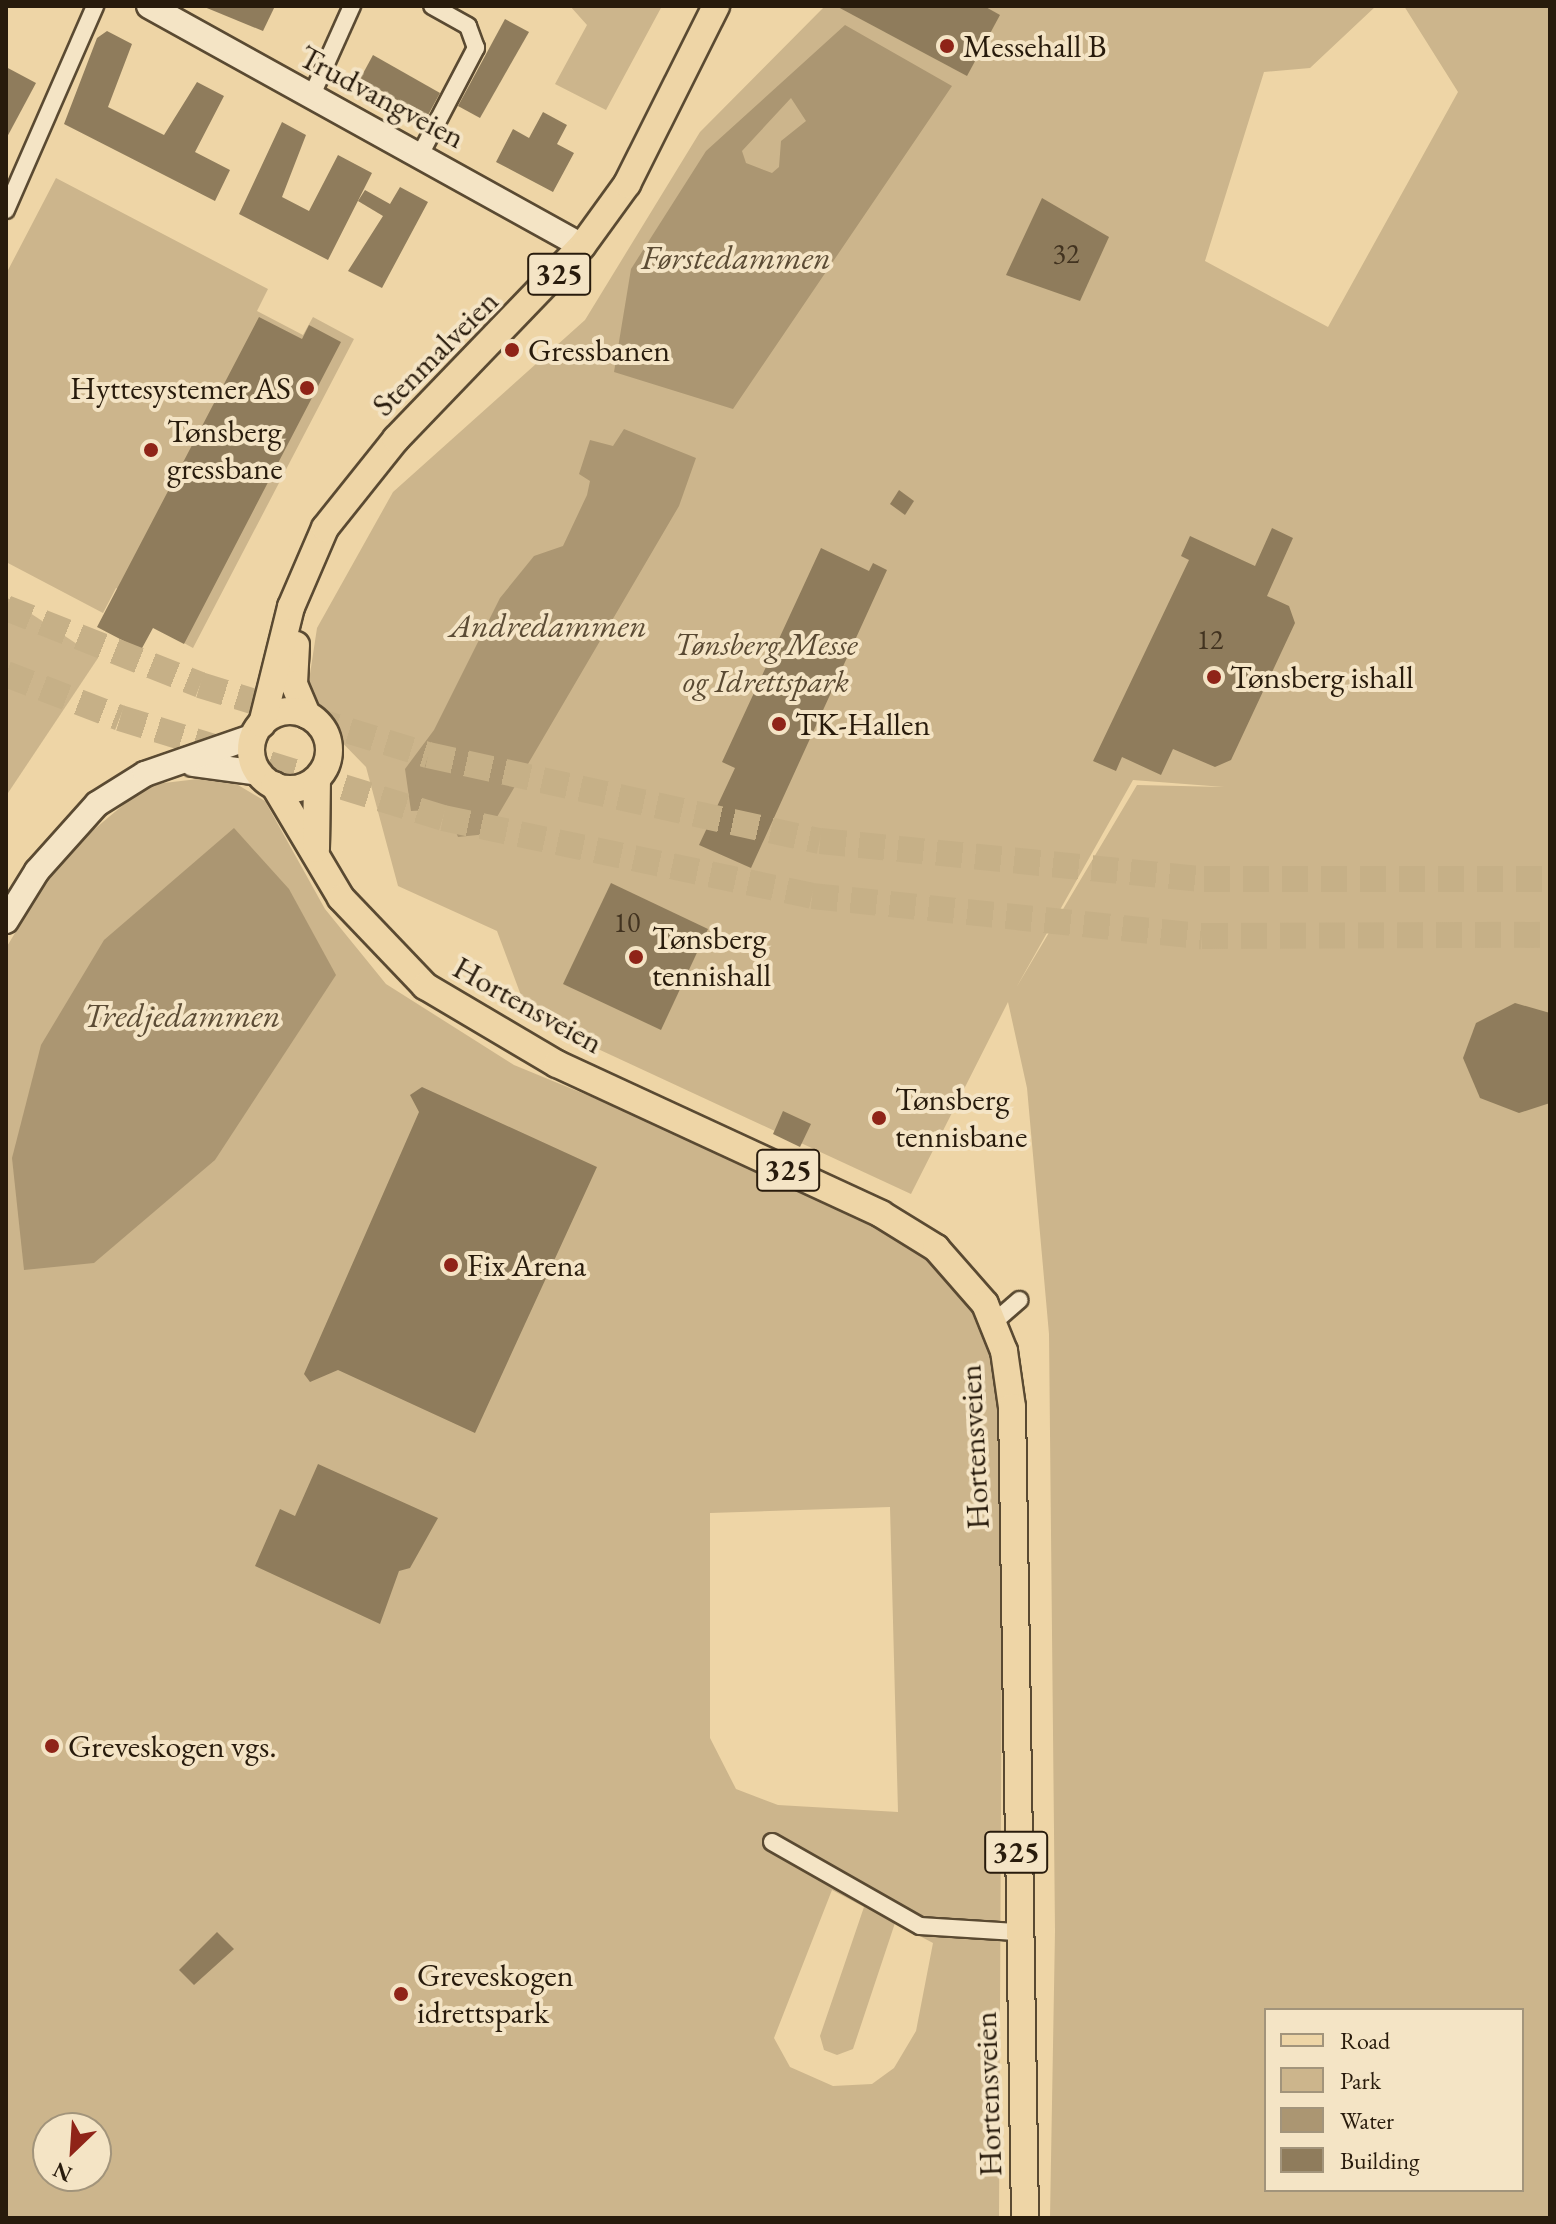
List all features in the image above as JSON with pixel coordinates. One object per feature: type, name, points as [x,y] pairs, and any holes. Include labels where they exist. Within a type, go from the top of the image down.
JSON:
[{"type":"main road","name":"Trudvangveien","points":[[149,6],[421,153],[582,246]]},
{"type":"main road","name":"Stenmalveien","points":[[266,779],[258,730],[310,558],[396,439],[582,246],[627,184],[716,6]]},
{"type":"main road","name":"Stenmalveien","points":[[317,779],[329,745],[307,715],[294,684],[295,650],[347,503]]},
{"type":"main road","points":[[6,921],[37,871],[97,804],[167,767],[258,730],[283,712],[307,715]]},
{"type":"main road","points":[[167,767],[222,765],[296,789],[317,779]]},
{"type":"main road","name":"Hortensveien","points":[[266,779],[365,930],[425,986],[557,1064],[881,1214],[936,1248],[969,1280],[993,1323],[1012,1407],[1016,1932],[1025,2218]]},
{"type":"main road","name":"325","points":[[317,779],[317,857]]},
{"type":"street","points":[[6,210],[95,6]]},
{"type":"street","points":[[312,95],[352,6]]},
{"type":"street","points":[[421,153],[476,48],[468,26],[432,6]]},
{"type":"street","points":[[993,1323],[1019,1300]]},
{"type":"street","points":[[772,1842],[920,1926],[1016,1932]]},
{"type":"green space","points":[[570,6],[662,6],[606,110],[555,84],[587,25]]},
{"type":"green space","name":"Tønsberg Messe og Idrettspark","points":[[825,6],[1376,6],[1310,68],[1264,72],[1205,261],[1328,327],[1458,92],[1404,6],[1550,6],[1550,2218],[1050,2218],[1055,1931],[1049,1334],[1027,1088],[1008,1002],[911,1194],[529,1017],[497,931],[398,886],[366,767],[327,727],[308,687],[317,628],[393,492],[585,320],[700,132]],"holes":[[[1133,780],[1224,787],[1137,785],[1016,988]]]},
{"type":"green space","name":"Tønsberg gressbane","points":[[56,178],[268,289],[257,311],[303,335],[313,317],[354,339],[193,648],[162,631],[169,616],[116,588],[103,613],[6,562],[6,274]]},
{"type":"green space","points":[[6,597],[98,658],[6,796]]},
{"type":"green space","points":[[223,776],[265,801],[325,909],[386,984],[514,1065],[788,1178],[924,1244],[976,1305],[1003,1393],[999,2218],[6,2218],[6,948],[60,858],[147,785]],"holes":[[[890,1507],[898,1812],[778,1805],[736,1789],[710,1738],[710,1513]],[[832,1890],[864,1907],[820,2036],[824,2050],[837,2055],[853,2049],[895,1923],[933,1943],[916,2031],[894,2068],[872,2084],[833,2086],[790,2067],[774,2038]]]},
{"type":"water","name":"Førstedammen","points":[[845,25],[952,86],[733,409],[614,372],[631,269],[706,151]],"holes":[[[791,98],[806,121],[781,141],[779,167],[772,173],[746,163],[742,151]]]},
{"type":"water","name":"Andredammen","points":[[624,429],[696,458],[679,506],[487,834],[458,837],[446,809],[411,811],[405,769],[434,730],[500,598],[534,556],[563,546],[587,495],[590,481],[579,474],[590,440],[613,446]]},
{"type":"water","name":"Tredjedammen","points":[[234,828],[289,889],[336,975],[215,1160],[94,1263],[24,1270],[12,1158],[41,1045],[104,940]]},
{"type":"building","points":[[202,6],[275,6],[263,31]]},
{"type":"building","name":"Messehall B","points":[[836,6],[984,6],[1000,15],[967,76]]},
{"type":"building","points":[[505,19],[529,32],[480,118],[458,106]]},
{"type":"building","points":[[107,31],[132,44],[108,107],[164,135],[197,82],[224,96],[195,152],[230,170],[215,201],[64,124],[97,38]]},
{"type":"building","points":[[373,55],[440,93],[427,117],[360,79]]},
{"type":"building","points":[[6,67],[36,83],[6,139]]},
{"type":"building","points":[[543,112],[567,125],[557,144],[574,153],[553,192],[496,162],[513,129],[529,138]]},
{"type":"building","points":[[282,122],[306,135],[282,197],[309,211],[338,155],[372,173],[328,260],[239,214]]},
{"type":"building","points":[[400,187],[428,202],[382,288],[348,271],[383,216],[358,201],[365,190],[390,204]]},
{"type":"building","points":[[1042,198],[1109,237],[1080,301],[1006,275]]},
{"type":"building","points":[[259,317],[302,339],[309,325],[341,342],[184,644],[153,628],[141,650],[97,627]]},
{"type":"building","points":[[899,490],[914,501],[905,515],[890,504]]},
{"type":"building","name":"Tønsberg ishall","points":[[1272,528],[1293,538],[1267,596],[1289,606],[1295,623],[1231,760],[1215,767],[1173,749],[1161,775],[1122,757],[1116,771],[1093,761],[1189,560],[1181,556],[1190,536],[1255,566]]},
{"type":"building","name":"TK-Hallen","points":[[821,548],[869,571],[873,563],[887,570],[751,868],[699,845],[735,768],[722,762]]},
{"type":"building","name":"Tønsberg tennishall","points":[[611,883],[708,929],[661,1030],[563,984]]},
{"type":"building","points":[[1515,1003],[1550,1013],[1550,1103],[1519,1113],[1480,1098],[1463,1058],[1476,1023]]},
{"type":"building","name":"Fix Arena","points":[[422,1087],[597,1167],[475,1433],[338,1370],[310,1382],[304,1374],[419,1112],[410,1095]]},
{"type":"building","points":[[783,1111],[811,1124],[800,1147],[773,1134]]},
{"type":"building","points":[[318,1464],[438,1518],[410,1568],[399,1571],[380,1624],[255,1566],[280,1509],[295,1516]]},
{"type":"building","points":[[217,1932],[234,1949],[194,1985],[179,1970]]},
{"type":"tunnel","points":[[6,608],[200,685],[428,755],[820,841],[1204,879],[1550,879]]},
{"type":"tunnel","points":[[6,674],[120,718],[443,818],[812,896],[1202,936],[1550,935]]},
{"type":"place","name":"Messehall B","points":[[947,46]]},
{"type":"place","name":"Gressbanen","points":[[512,350]]},
{"type":"place","name":"Hyttesystemer AS","points":[[307,388]]},
{"type":"place","name":"Tønsberg gressbane","points":[[151,450]]},
{"type":"place","name":"Tønsberg ishall","points":[[1214,677]]},
{"type":"place","name":"TK-Hallen","points":[[779,724]]},
{"type":"place","name":"Tønsberg tennishall","points":[[636,957]]},
{"type":"place","name":"Tønsberg tennisbane","points":[[879,1118]]},
{"type":"place","name":"Fix Arena","points":[[451,1265]]},
{"type":"place","name":"Greveskogen vgs.","points":[[52,1746]]},
{"type":"place","name":"Greveskogen idrettspark","points":[[401,1994]]}]
